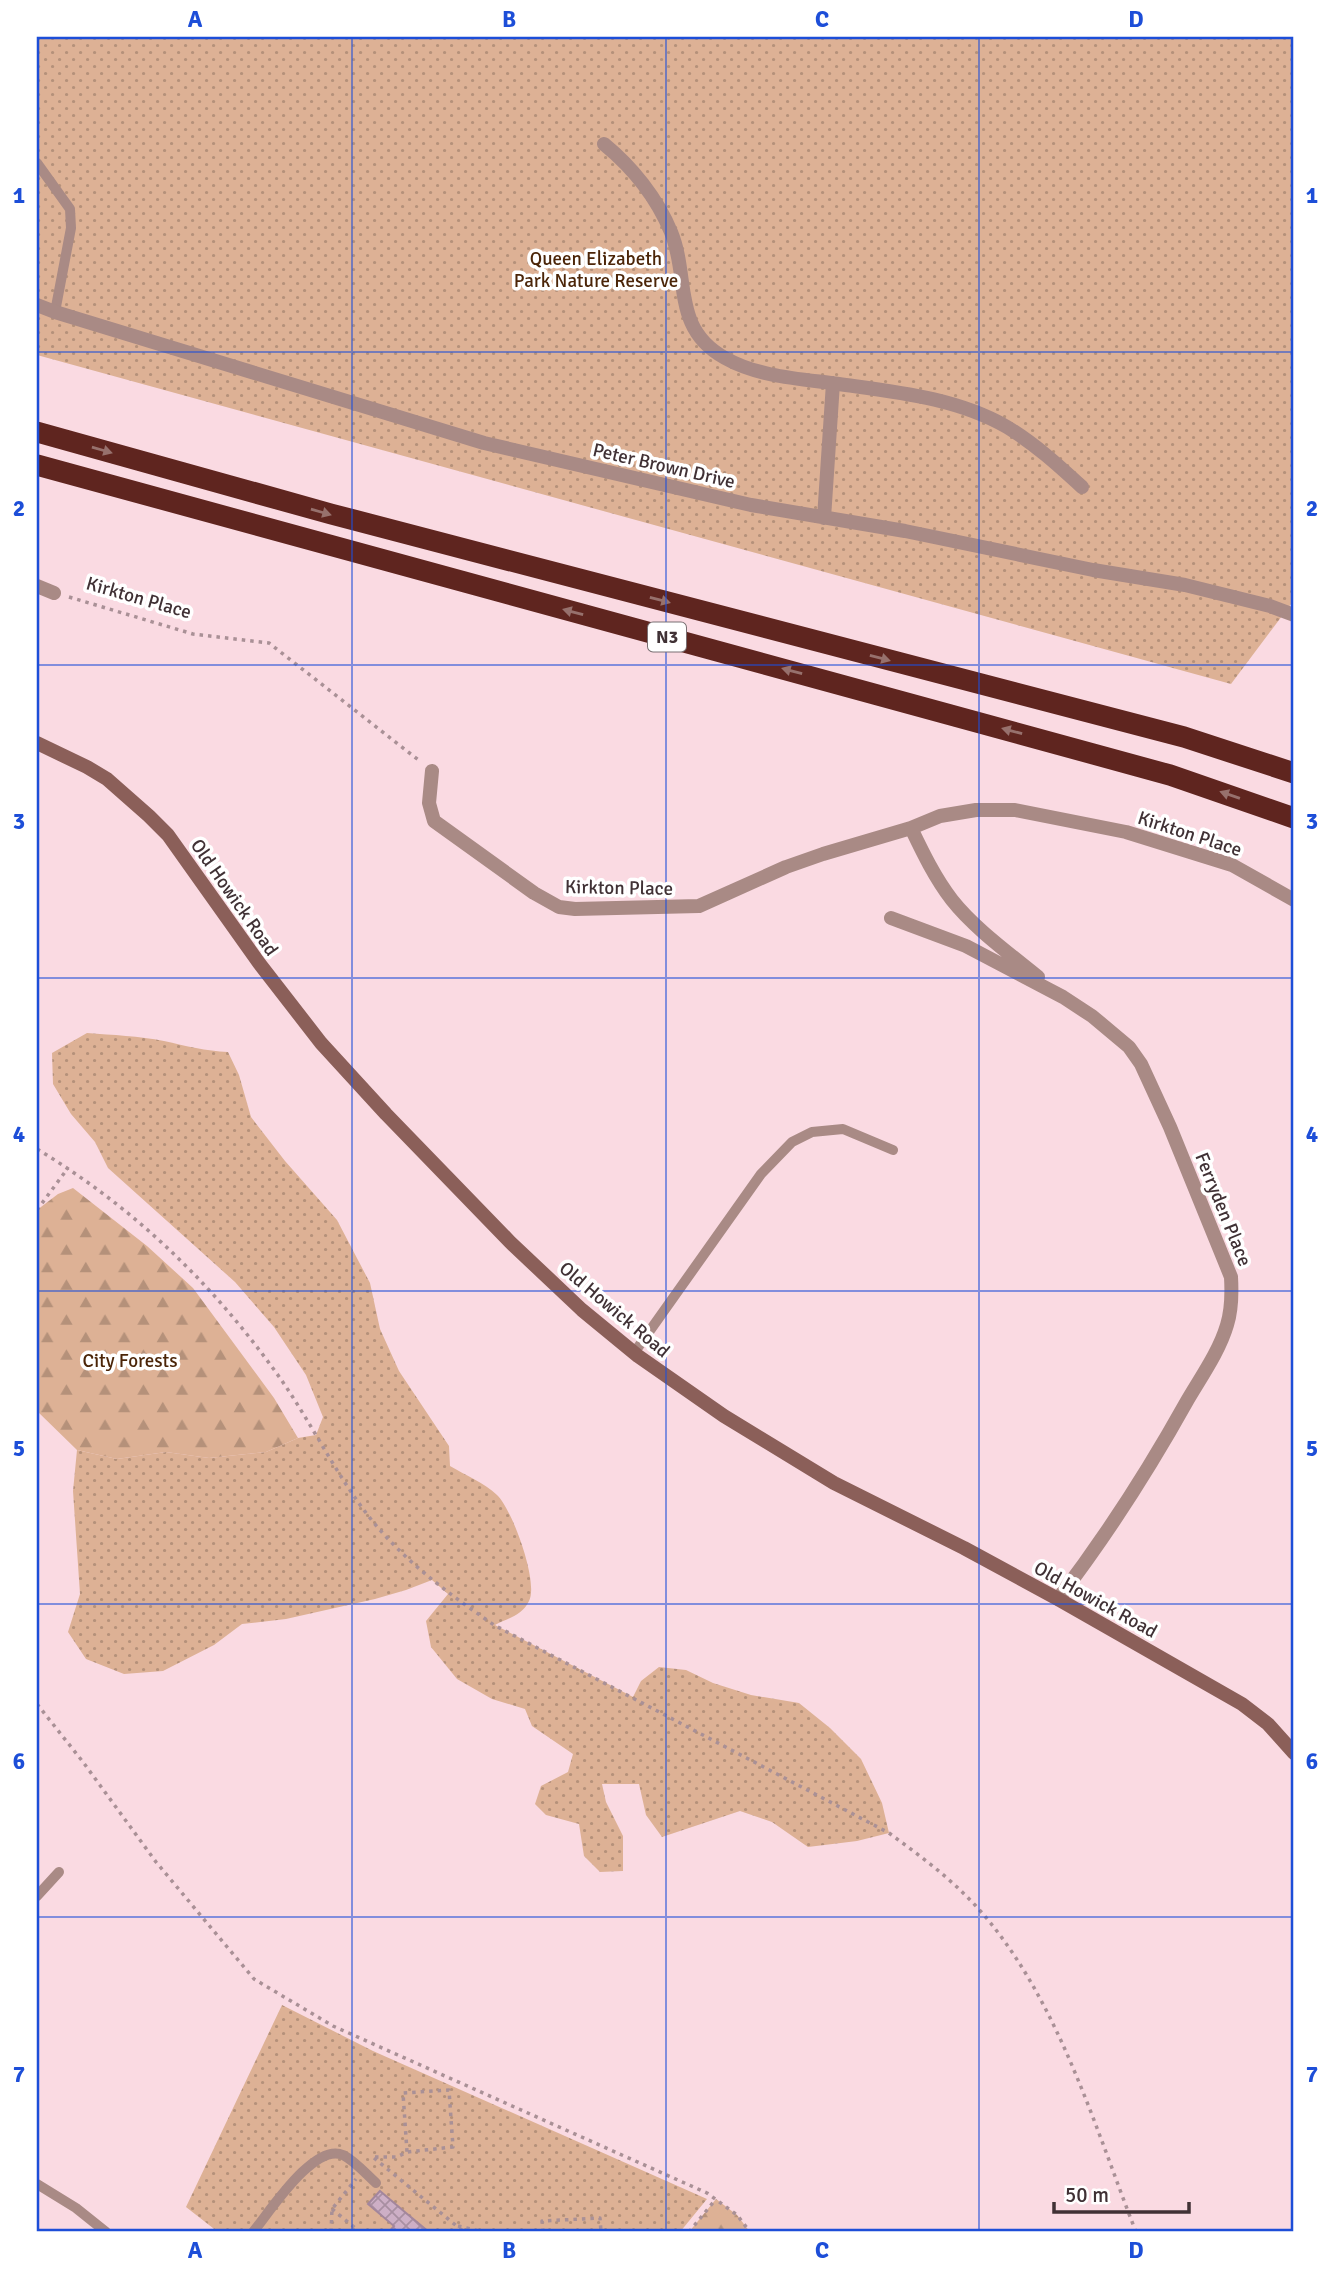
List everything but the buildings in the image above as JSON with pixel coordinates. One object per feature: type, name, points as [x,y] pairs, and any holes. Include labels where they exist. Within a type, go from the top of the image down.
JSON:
[{"type":"highway","name":"N3","points":[[37,432],[331,514],[1184,737],[1294,773]]},
{"type":"highway","name":"N3","points":[[37,465],[1170,775],[1294,818]]},
{"type":"main road","name":"Old Howick Road","points":[[37,743],[107,779],[159,826],[290,1006],[321,1043],[527,1259],[634,1353],[723,1416],[834,1483],[1059,1599],[1242,1704],[1268,1724],[1294,1753]]},
{"type":"street","points":[[604,144],[621,158],[658,206],[672,233],[683,300],[693,325],[703,340],[727,359],[751,368],[926,397],[965,408],[1006,426],[1040,449],[1082,487]]},
{"type":"street","name":"Peter Brown Drive","points":[[37,305],[484,443],[751,505],[905,531],[1093,570],[1185,585],[1270,606],[1294,615]]},
{"type":"street","points":[[824,518],[833,383]]},
{"type":"street","points":[[37,586],[54,593]]},
{"type":"street","name":"Kirkton Place","points":[[432,771],[429,803],[434,821],[534,893],[559,907],[575,909],[699,906],[786,867],[861,841],[911,828],[940,816],[975,810],[1015,810],[1126,832],[1232,864],[1294,900]]},
{"type":"street","name":"Ferryden Place","points":[[911,828],[937,880],[953,902],[1000,947],[1129,1047],[1141,1064],[1170,1127],[1231,1278],[1233,1301],[1226,1328],[1214,1356],[1155,1459],[1102,1542],[1059,1599]]},
{"type":"street","name":"Ferryden Place","points":[[891,918],[966,946],[1063,997]]},
{"type":"lane","points":[[37,163],[70,209],[71,228],[55,312]]},
{"type":"lane","points":[[634,1353],[761,1174],[792,1142],[813,1132],[843,1129],[893,1150]]},
{"type":"lane","points":[[37,1896],[59,1872]]},
{"type":"lane","points":[[253,2232],[308,2164],[330,2153],[341,2154],[376,2183]]},
{"type":"lane","points":[[37,2183],[76,2208],[106,2232]]},
{"type":"path","name":"Kirkton Place","points":[[54,593],[193,634],[269,643],[432,771]]},
{"type":"path","points":[[37,1149],[68,1168],[152,1231],[217,1296],[273,1368],[370,1518],[407,1558],[449,1594],[494,1625],[889,1833],[934,1866],[974,1904],[1010,1947],[1039,1994],[1063,2045],[1136,2232]]},
{"type":"path","points":[[38,1208],[68,1168]]},
{"type":"path","points":[[37,1704],[156,1863],[254,1979],[333,2026],[707,2193],[737,2215],[750,2232]]},
{"type":"path","points":[[331,2232],[332,2209],[375,2157],[397,2157],[407,2152],[453,2147],[449,2090],[402,2093],[407,2152]]},
{"type":"path","points":[[375,2157],[464,2232]]},
{"type":"path","points":[[690,2232],[716,2199]]},
{"type":"path","points":[[332,2209],[360,2232]]},
{"type":"path","points":[[543,2232],[542,2221],[600,2218],[601,2232]]},
{"type":"path","points":[[456,2225],[483,2232]]},
{"type":"green space","name":"Queen Elizabeth Park Nature Reserve","points":[[37,37],[1294,37],[1294,600],[1231,684],[37,355]]},
{"type":"green space","points":[[87,1033],[145,1038],[228,1052],[239,1075],[251,1117],[285,1161],[337,1220],[370,1283],[380,1329],[399,1371],[449,1446],[450,1466],[497,1495],[510,1515],[527,1563],[531,1592],[523,1610],[495,1625],[633,1697],[641,1681],[659,1667],[686,1670],[713,1683],[751,1695],[799,1703],[830,1728],[861,1759],[882,1803],[889,1833],[857,1841],[808,1847],[772,1822],[740,1811],[662,1837],[646,1815],[639,1784],[602,1784],[606,1802],[623,1836],[623,1871],[600,1872],[584,1856],[579,1824],[546,1815],[535,1804],[541,1786],[568,1772],[573,1754],[532,1726],[525,1709],[492,1699],[457,1679],[431,1647],[426,1621],[448,1594],[432,1580],[375,1599],[286,1619],[242,1624],[214,1645],[163,1671],[124,1674],[86,1659],[68,1632],[80,1594],[73,1491],[77,1450],[117,1459],[166,1452],[209,1458],[266,1452],[298,1438],[316,1435],[323,1417],[306,1375],[274,1327],[235,1282],[108,1168],[95,1142],[71,1114],[53,1084],[52,1053]]},
{"type":"green space","name":"City Forests","points":[[73,1188],[147,1246],[193,1288],[274,1398],[298,1438],[266,1452],[209,1458],[166,1452],[117,1459],[77,1450],[37,1411],[37,1210],[58,1194]]},
{"type":"green space","points":[[282,2005],[373,2051],[707,2199],[680,2232],[218,2232],[186,2207]]},
{"type":"green space","points":[[716,2199],[737,2215],[750,2232],[689,2232]]}]
